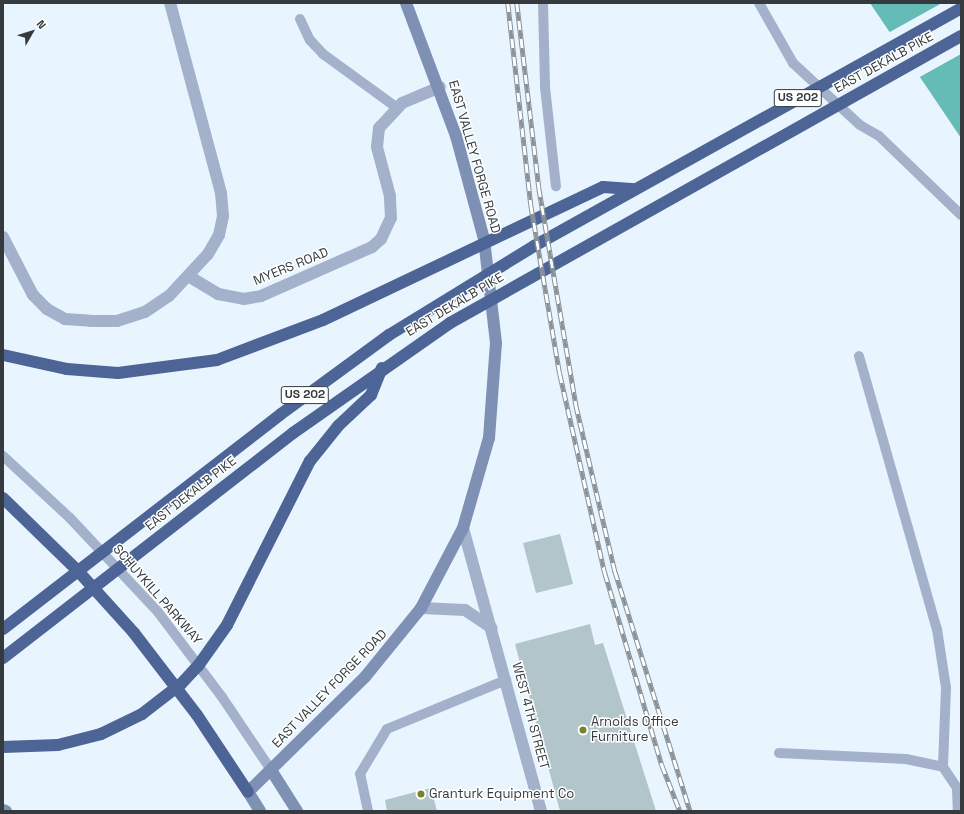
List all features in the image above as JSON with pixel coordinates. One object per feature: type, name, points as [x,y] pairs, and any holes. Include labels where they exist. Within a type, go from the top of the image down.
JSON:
[{"type":"highway","name":"EAST DEKALB PIKE","points":[[3,629],[335,373],[472,282],[635,189],[961,8]]},
{"type":"highway","name":"EAST DEKALB PIKE","points":[[3,658],[161,535],[382,368],[476,308],[961,36]]},
{"type":"highway","points":[[3,355],[92,372],[193,366],[243,353],[298,331],[603,187],[635,189]]},
{"type":"highway","points":[[3,747],[58,745],[121,725],[163,700],[198,666],[236,604],[298,480],[323,443],[371,396],[382,368]]},
{"type":"highway","points":[[3,498],[78,571],[134,633],[197,715],[248,792]]},
{"type":"main road","name":"EAST VALLEY FORGE ROAD","points":[[248,792],[365,677],[421,608],[464,528],[490,438],[496,343],[484,239],[440,87],[406,3]]},
{"type":"main road","points":[[271,770],[297,811]]},
{"type":"main road","points":[[248,792],[260,811]]},
{"type":"street","points":[[3,237],[33,295],[64,319],[117,320],[145,312],[190,277],[219,235],[223,216],[221,193],[170,3]]},
{"type":"street","name":"MYERS ROAD","points":[[190,277],[218,294],[244,300],[262,296],[372,247],[384,234],[391,218],[376,137],[385,118],[396,107],[440,87]]},
{"type":"street","name":"WEST 4TH STREET","points":[[464,528],[540,811]]},
{"type":"street","points":[[421,608],[465,610],[492,628]]},
{"type":"lane","points":[[543,3],[545,86],[556,186]]},
{"type":"lane","points":[[759,3],[793,63],[860,125],[879,136],[961,215]]},
{"type":"lane","points":[[300,19],[310,40],[323,54],[396,107]]},
{"type":"lane","points":[[858,356],[937,629],[946,688],[943,767],[957,788],[958,811]]},
{"type":"lane","name":"SCHUYKILL PARKWAY","points":[[3,456],[70,518],[158,612],[222,697],[271,770]]},
{"type":"lane","points":[[368,811],[360,774],[387,730],[506,680]]},
{"type":"lane","points":[[779,753],[906,759],[943,767]]},
{"type":"shaded area","points":[[870,3],[961,3],[961,138]]},
{"type":"pier","points":[[942,3],[961,3],[961,54],[918,78],[888,33]]},
{"type":"building","points":[[560,534],[573,584],[536,593],[523,543]]},
{"type":"building","name":"Arnolds Office Furniture","points":[[590,624],[595,645],[603,643],[656,811],[560,811],[515,644]]},
{"type":"building","name":"Granturk Equipment Co","points":[[431,788],[437,811],[387,811],[385,800]]},
{"type":"railway","points":[[508,3],[531,205],[560,374],[605,573],[662,765],[680,811]]},
{"type":"railway","points":[[517,3],[539,188],[576,405],[615,571],[690,811]]},
{"type":"place","name":"Arnolds Office Furniture","points":[[583,730]]},
{"type":"place","name":"Granturk Equipment Co","points":[[421,794]]}]
